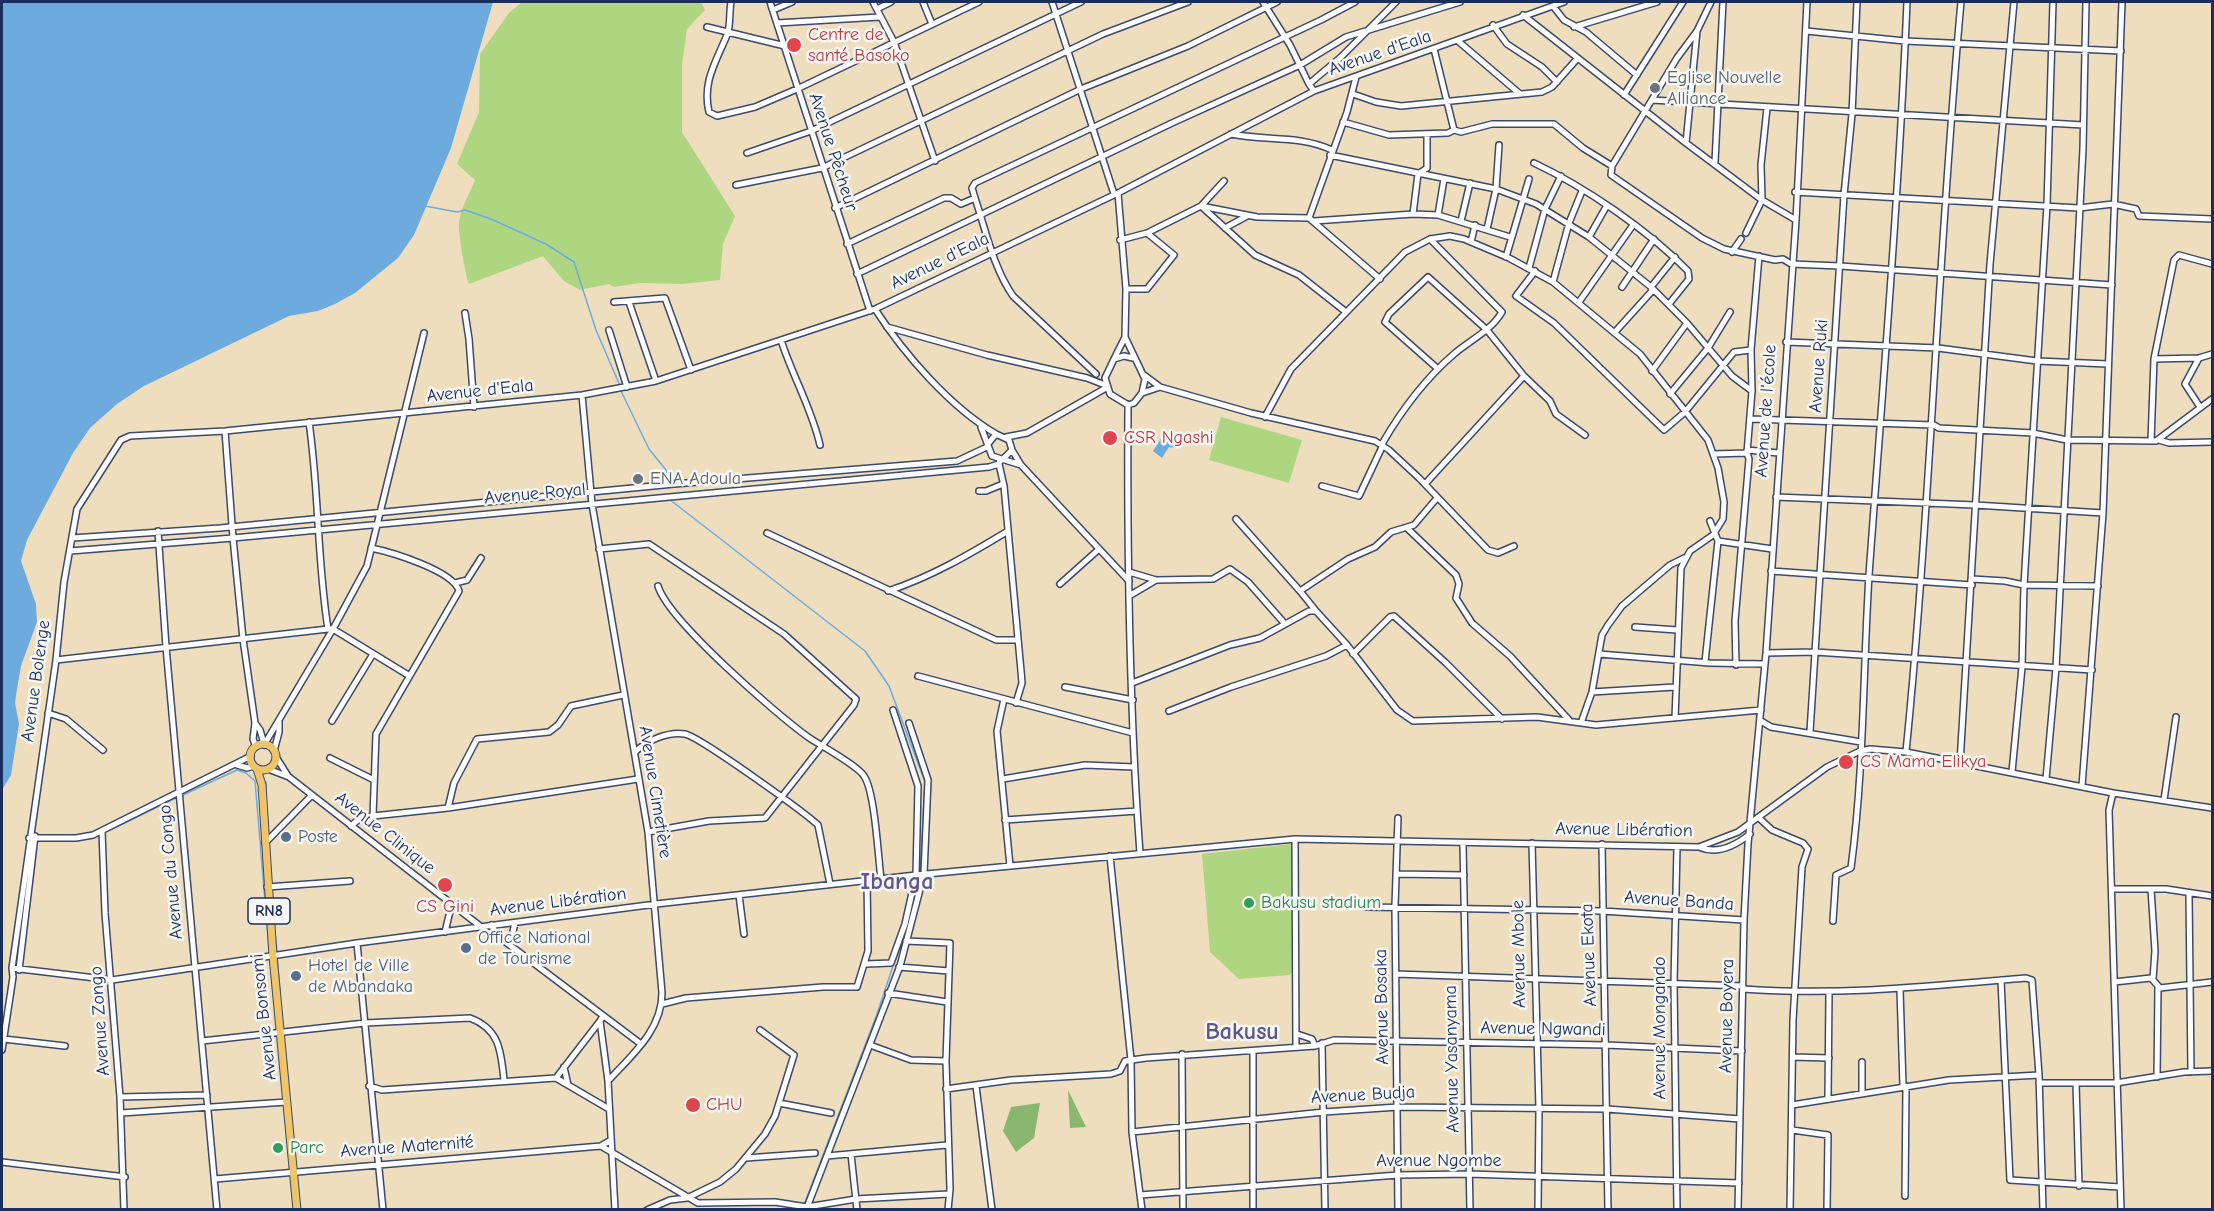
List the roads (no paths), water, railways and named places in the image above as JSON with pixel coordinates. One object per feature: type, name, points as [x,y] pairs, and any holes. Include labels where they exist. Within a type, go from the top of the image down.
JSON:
[{"type":"main road","points":[[251,756],[261,745],[275,754]]},
{"type":"main road","name":"RN8","points":[[267,769],[275,754]]},
{"type":"main road","name":"RN8","points":[[251,756],[256,767]]},
{"type":"main road","points":[[256,767],[267,769]]},
{"type":"main road","name":"Avenue Bonsomi","points":[[256,767],[262,785],[267,887],[297,1209]]},
{"type":"main road","name":"Avenue Bonsomi","points":[[262,785],[267,769]]},
{"type":"street","points":[[731,2],[728,33],[709,75],[706,99],[712,116],[743,110],[797,89],[979,2]]},
{"type":"street","name":"Avenue Pêcheur","points":[[770,2],[857,274],[873,310],[952,400],[981,427]]},
{"type":"street","points":[[773,10],[792,2]]},
{"type":"street","points":[[873,2],[894,42],[935,161]]},
{"type":"street","points":[[877,9],[891,2]]},
{"type":"street","points":[[923,2],[932,24]]},
{"type":"street","points":[[1052,2],[1101,158],[1115,194],[1126,289],[1125,337],[1133,358],[1144,375],[1160,387],[1265,417],[1382,444],[1425,484],[1488,550],[1498,553],[1514,546]]},
{"type":"street","points":[[747,153],[811,131],[1081,2]]},
{"type":"street","points":[[736,185],[822,168],[1103,34],[1188,2]]},
{"type":"street","points":[[835,208],[1081,89],[1188,46],[1265,4],[1277,2]]},
{"type":"street","points":[[1096,374],[1013,296],[994,263],[993,252],[972,188],[975,183],[1284,38],[1355,2]]},
{"type":"street","points":[[1309,84],[1370,30],[1396,2]]},
{"type":"street","points":[[857,274],[1300,65],[1346,37],[1460,2]]},
{"type":"street","name":"Avenue d'Eala","points":[[261,745],[268,733],[279,722],[362,578],[406,413],[612,391],[656,381],[873,310],[1115,194],[1314,92],[1458,41],[1493,25],[1564,2]]},
{"type":"street","points":[[1574,27],[1657,2]]},
{"type":"street","points":[[1624,95],[1683,2]]},
{"type":"street","points":[[1711,2],[1697,31],[1612,166],[1611,175],[1635,189],[1702,238],[1732,252],[1775,260],[1783,259],[1791,264],[2112,285]]},
{"type":"street","points":[[1715,162],[1716,105],[1723,2]]},
{"type":"street","name":"Avenue de l'école","points":[[1751,823],[1761,721],[1791,264],[1796,220],[1795,192],[1802,110],[1807,2]]},
{"type":"street","name":"Avenue Ruki","points":[[1810,732],[1844,195],[1852,114],[1857,2]]},
{"type":"street","points":[[1833,921],[1836,875],[1851,868],[1858,816],[1869,577],[1887,347],[1907,2]]},
{"type":"street","points":[[1906,752],[1916,660],[1925,503],[1934,425],[1940,274],[1961,2]]},
{"type":"street","points":[[1960,763],[1989,277],[2014,2]]},
{"type":"street","points":[[2012,772],[2022,667],[2024,585],[2047,205],[2054,2]]},
{"type":"street","points":[[2046,779],[2056,668],[2083,125],[2086,2]]},
{"type":"street","points":[[2082,786],[2103,513],[2122,2]]},
{"type":"street","points":[[1265,4],[1314,92]]},
{"type":"street","points":[[1549,5],[1559,16],[1574,27],[1586,32],[1637,75]]},
{"type":"street","points":[[1523,15],[1686,143],[1715,162],[1762,200],[1796,220]]},
{"type":"street","points":[[777,23],[880,17]]},
{"type":"street","points":[[1493,25],[1507,45],[1542,67],[1557,82]]},
{"type":"street","points":[[707,27],[784,46]]},
{"type":"street","points":[[1686,143],[1697,31]]},
{"type":"street","points":[[1806,31],[1905,41],[2121,51]]},
{"type":"street","points":[[1458,41],[1520,94]]},
{"type":"street","points":[[1434,49],[1449,102],[1454,130]]},
{"type":"street","points":[[1353,94],[1377,102],[1401,106],[1547,91],[1577,59]]},
{"type":"street","points":[[1311,220],[1331,152],[1353,94],[1356,77]]},
{"type":"street","points":[[1652,100],[1852,114],[2083,125]]},
{"type":"street","points":[[1746,232],[1762,200],[1761,165],[1767,108]]},
{"type":"street","points":[[1343,122],[1389,135],[1427,135],[1454,130],[1461,132],[1492,124],[1554,124],[1583,148],[1612,166]]},
{"type":"street","points":[[1231,134],[1251,138],[1316,142],[1331,152],[1418,174],[1496,189],[1523,198],[1569,223],[1651,287],[1687,323],[1739,383],[1752,391]]},
{"type":"street","points":[[1413,214],[1418,174],[1427,168],[1427,135]]},
{"type":"street","points":[[1487,229],[1496,189],[1499,145]]},
{"type":"street","points":[[1534,163],[1561,176],[1654,239],[1675,257],[1690,275],[1669,304]]},
{"type":"street","points":[[1561,176],[1545,209],[1532,269],[1516,294],[1517,298],[1554,323],[1613,377],[1660,429],[1670,427],[1685,412],[1734,352],[1751,350]]},
{"type":"street","points":[[1506,257],[1529,178]]},
{"type":"street","points":[[1438,215],[1444,179]]},
{"type":"street","points":[[1120,240],[1147,233],[1201,206],[1224,181]]},
{"type":"street","points":[[1461,221],[1470,183]]},
{"type":"street","points":[[1553,282],[1569,223],[1582,191]]},
{"type":"street","points":[[1795,192],[2079,207],[2113,204],[2136,209],[2139,216],[2212,219]]},
{"type":"street","points":[[847,244],[944,198],[951,198],[961,204],[975,198]]},
{"type":"street","points":[[1201,206],[1247,216],[1311,220],[1413,214],[1438,215],[1510,237]]},
{"type":"street","points":[[1201,206],[1255,255],[1299,275],[1346,312]]},
{"type":"street","points":[[1589,237],[1606,207]]},
{"type":"street","points":[[1225,228],[1247,216]]},
{"type":"street","points":[[1311,220],[1380,279]]},
{"type":"street","points":[[1471,242],[1475,225]]},
{"type":"street","points":[[1579,302],[1633,225]]},
{"type":"street","points":[[1126,289],[1147,289],[1174,255],[1147,233]]},
{"type":"street","points":[[1265,417],[1292,369],[1405,252],[1430,239],[1450,236],[1471,242],[1532,269],[1579,302],[1640,354],[1708,440],[1718,468],[1725,513],[1713,535],[1684,558],[1670,565],[1622,606],[1602,635],[1592,692],[1581,723]]},
{"type":"street","points":[[1322,486],[1359,496],[1382,444],[1398,417],[1438,369],[1494,325],[1502,309],[1430,239]]},
{"type":"street","points":[[1622,287],[1654,239]]},
{"type":"street","points":[[1732,252],[1741,239]]},
{"type":"street","points":[[2151,441],[2154,359],[2174,260],[2179,255],[2212,264]]},
{"type":"street","points":[[1736,665],[1735,621],[1749,459],[1747,451],[1752,391],[1751,350],[1759,256]]},
{"type":"street","points":[[1615,332],[1652,291],[1651,287],[1675,257]]},
{"type":"street","points":[[1438,369],[1385,322],[1389,314],[1428,277],[1486,330],[1524,376],[1548,399],[1556,414],[1585,435]]},
{"type":"street","points":[[614,302],[665,298],[691,370]]},
{"type":"street","points":[[629,302],[656,381]]},
{"type":"street","points":[[1671,394],[1708,348],[1730,312]]},
{"type":"street","points":[[465,313],[470,339],[474,407]]},
{"type":"street","points":[[1653,371],[1687,323]]},
{"type":"street","points":[[887,327],[987,355],[1087,378],[1106,387],[1115,399],[1128,405],[1134,403],[1142,393],[1144,375]]},
{"type":"street","points":[[609,330],[625,388]]},
{"type":"street","points":[[255,723],[263,735],[261,745],[253,739],[255,723],[243,639],[225,431],[406,413],[424,333]]},
{"type":"street","points":[[1106,387],[1106,374],[1125,337]]},
{"type":"street","points":[[781,340],[816,429],[820,445]]},
{"type":"street","points":[[1786,342],[1938,348],[2037,361],[2108,364]]},
{"type":"street","points":[[2154,359],[2199,358],[2212,354]]},
{"type":"street","points":[[1114,359],[1124,356],[1133,358]]},
{"type":"street","points":[[2199,358],[2185,384],[2200,407]]},
{"type":"street","points":[[1087,378],[1096,374],[1106,374]]},
{"type":"street","points":[[1425,484],[1524,376]]},
{"type":"street","points":[[981,427],[1006,437],[1019,436],[1106,387]]},
{"type":"street","points":[[1142,393],[1160,387]]},
{"type":"street","name":"Avenue Cimetière","points":[[582,395],[592,504],[648,832],[656,904],[662,1004],[655,1025],[608,1081]]},
{"type":"street","points":[[2159,440],[2212,399]]},
{"type":"street","points":[[1128,405],[1128,572],[1134,767],[1140,853]]},
{"type":"street","points":[[1750,419],[1934,425],[1940,428],[1981,432],[2033,433],[2067,440],[2212,442]]},
{"type":"street","points":[[309,422],[317,475],[321,585],[331,629]]},
{"type":"street","points":[[981,427],[990,454],[1000,461],[1021,465]]},
{"type":"street","name":"Avenue Bolenge","points":[[32,837],[31,830],[56,660],[64,582],[79,504],[121,440],[130,436],[225,431]]},
{"type":"street","points":[[987,445],[996,434]]},
{"type":"street","points":[[1000,461],[1019,436]]},
{"type":"street","points":[[1006,437],[1021,465],[1129,581]]},
{"type":"street","name":"Avenue Royal","points":[[72,538],[232,526],[957,461],[987,445]]},
{"type":"street","points":[[1713,454],[1747,451],[1779,453]]},
{"type":"street","points":[[1000,461],[1022,682],[1016,703]]},
{"type":"street","name":"Avenue Royal","points":[[70,551],[233,538],[989,467],[1000,461]]},
{"type":"street","points":[[978,491],[986,491],[1003,484]]},
{"type":"street","points":[[1776,497],[2029,507],[2103,513]]},
{"type":"street","points":[[1300,591],[1348,559],[1375,547],[1391,532],[1407,528],[1418,522],[1437,498]]},
{"type":"street","points":[[1236,519],[1300,591],[1313,610],[1347,645],[1396,710],[1408,719],[1420,723],[1502,719],[1569,720],[1596,725],[1761,710]]},
{"type":"street","points":[[1710,522],[1713,535],[1718,541],[1772,549]]},
{"type":"street","points":[[1407,528],[1456,575],[1459,584],[1456,598],[1472,623],[1510,656],[1569,720]]},
{"type":"street","name":"Avenue du Congo","points":[[158,531],[166,647],[217,1209]]},
{"type":"street","points":[[888,591],[945,569],[953,561],[1008,531]]},
{"type":"street","points":[[768,533],[996,640],[1018,640]]},
{"type":"street","points":[[1705,662],[1718,541]]},
{"type":"street","points":[[599,549],[649,544],[804,651],[856,699],[854,705],[782,799],[761,819],[709,821],[648,832]]},
{"type":"street","points":[[371,548],[417,561],[455,583],[467,580]]},
{"type":"street","points":[[1060,584],[1098,550]]},
{"type":"street","points":[[373,816],[376,734],[408,675],[481,558]]},
{"type":"street","points":[[1675,718],[1679,578],[1684,558]]},
{"type":"street","points":[[1128,572],[1156,579],[1213,579],[1230,569],[1248,582],[1285,624]]},
{"type":"street","points":[[1771,572],[1921,581],[2005,580],[2024,585],[2059,587],[2098,586]]},
{"type":"street","points":[[1129,596],[1156,579]]},
{"type":"street","points":[[455,583],[458,597]]},
{"type":"street","points":[[658,586],[665,600],[717,657],[784,718],[821,746],[856,768],[865,777],[869,788],[881,879]]},
{"type":"street","points":[[1132,682],[1230,645],[1251,642],[1313,610]]},
{"type":"street","points":[[1353,654],[1390,617],[1394,616],[1502,719]]},
{"type":"street","points":[[1635,627],[1677,630]]},
{"type":"street","points":[[56,660],[331,629],[408,675]]},
{"type":"street","points":[[1169,711],[1231,687],[1326,656],[1347,645]]},
{"type":"street","points":[[1766,653],[1815,652],[1967,664],[2092,670]]},
{"type":"street","points":[[332,721],[373,654]]},
{"type":"street","points":[[1599,654],[1736,665],[1765,664]]},
{"type":"street","points":[[918,676],[1133,733]]},
{"type":"street","points":[[1065,687],[1133,700]]},
{"type":"street","points":[[1592,692],[1675,687]]},
{"type":"street","points":[[448,808],[454,783],[477,739],[549,732],[558,725],[571,706],[623,695]]},
{"type":"street","points":[[1004,699],[997,724],[1010,866]]},
{"type":"street","points":[[1486,720],[1490,706]]},
{"type":"street","points":[[866,964],[891,963],[920,874],[917,777],[893,710]]},
{"type":"street","points":[[48,713],[66,719],[103,750]]},
{"type":"street","points":[[2164,800],[2176,717]]},
{"type":"street","points":[[1761,721],[1771,727],[1861,742]]},
{"type":"street","points":[[279,722],[275,754],[289,777]]},
{"type":"street","points":[[804,1207],[827,1156],[870,1045],[899,967],[906,941],[920,874],[928,780],[909,723]]},
{"type":"street","points":[[1760,731],[1771,727]]},
{"type":"street","points":[[634,752],[643,744],[670,735],[687,734],[782,799],[820,829],[830,884]]},
{"type":"street","points":[[632,740],[643,744]]},
{"type":"street","points":[[1860,751],[1906,752],[2113,793],[2212,808]]},
{"type":"street","name":"Avenue Libération","points":[[12,968],[112,980],[357,943],[656,904],[920,874],[1295,839],[1699,847],[1727,837],[1751,823],[1805,782],[1860,751]]},
{"type":"street","points":[[32,837],[76,838],[102,831],[251,756]]},
{"type":"street","points":[[330,758],[374,780]]},
{"type":"street","points":[[237,765],[248,768],[256,767]]},
{"type":"street","points":[[1003,779],[1085,765],[1134,767]]},
{"type":"street","name":"Avenue Clinique","points":[[267,769],[289,777],[480,926]]},
{"type":"street","points":[[351,826],[359,819],[373,816],[448,808],[638,779]]},
{"type":"street","points":[[2113,793],[2109,810],[2121,1209]]},
{"type":"street","points":[[264,844],[312,795]]},
{"type":"street","points":[[1005,820],[1137,811]]},
{"type":"street","name":"Avenue Bosaka","points":[[1398,818],[1395,906],[1398,1209]]},
{"type":"street","points":[[1759,818],[1772,830],[1803,843],[1808,849],[1802,867],[1794,991],[1790,1209]]},
{"type":"street","name":"Avenue Boyera","points":[[1738,1209],[1744,920],[1751,823]]},
{"type":"street","name":"Avenue Zongo","points":[[102,831],[105,913],[112,980],[125,1177],[124,1209]]},
{"type":"street","points":[[1699,847],[1709,850],[1724,849],[1750,834]]},
{"type":"street","points":[[2,1050],[32,837]]},
{"type":"street","points":[[14,977],[20,969],[32,837]]},
{"type":"street","points":[[1295,839],[1296,1047]]},
{"type":"street","name":"Avenue Mbole","points":[[1532,843],[1539,1108],[1538,1209]]},
{"type":"street","name":"Avenue Yasanyama","points":[[1463,844],[1470,1209]]},
{"type":"street","name":"Avenue Ekota","points":[[1602,844],[1608,1209]]},
{"type":"street","name":"Avenue Mongando","points":[[1677,847],[1674,983],[1677,1209]]},
{"type":"street","points":[[1110,856],[1131,1060],[1132,1132],[1142,1209]]},
{"type":"street","points":[[1396,874],[1464,875]]},
{"type":"street","points":[[662,1004],[698,997],[823,987],[853,988],[859,984],[866,964],[867,880]]},
{"type":"street","points":[[267,887],[350,881]]},
{"type":"street","points":[[2112,889],[2151,889],[2212,896]]},
{"type":"street","points":[[2151,889],[2156,951],[2153,979],[2158,987],[2157,1077]]},
{"type":"street","points":[[2189,894],[2191,1072]]},
{"type":"street","points":[[739,895],[744,934]]},
{"type":"street","points":[[446,932],[452,903]]},
{"type":"street","name":"Avenue Banda","points":[[1366,907],[1602,911],[1744,920]]},
{"type":"street","points":[[510,944],[515,923]]},
{"type":"street","points":[[491,925],[494,932],[601,1018],[641,1044]]},
{"type":"street","points":[[906,941],[950,943],[946,1061],[948,1209]]},
{"type":"street","points":[[357,943],[369,1086],[383,1209]]},
{"type":"street","points":[[899,967],[950,971]]},
{"type":"street","points":[[1396,974],[1466,978],[1605,980],[1794,991],[1900,988],[2026,978],[2034,983],[2043,1209]]},
{"type":"street","points":[[2114,982],[2153,979]]},
{"type":"street","points":[[2001,980],[2003,1077],[2010,1180],[2120,1187]]},
{"type":"street","points":[[2158,987],[2212,982]]},
{"type":"street","points":[[1900,988],[1905,1196]]},
{"type":"street","points":[[1828,1099],[1829,991]]},
{"type":"street","points":[[888,993],[947,1002]]},
{"type":"street","points":[[202,1041],[365,1023],[470,1018],[489,1029],[500,1046],[504,1080]]},
{"type":"street","points":[[556,1078],[601,1018]]},
{"type":"street","points":[[601,1018],[608,1081],[615,1209]]},
{"type":"street","points":[[647,1209],[670,1200],[687,1198],[720,1182],[746,1158],[765,1134],[779,1103],[794,1055],[759,1030]]},
{"type":"street","points":[[1297,1034],[1312,1039],[1315,1046]]},
{"type":"street","points":[[3,1039],[65,1046]]},
{"type":"street","name":"Avenue Ngwandi","points":[[1131,1060],[1182,1054],[1315,1046],[1334,1040],[1606,1045],[1742,1051]]},
{"type":"street","points":[[1322,1043],[1325,1209]]},
{"type":"street","points":[[870,1045],[911,1060],[946,1061]]},
{"type":"street","points":[[1253,1051],[1253,1209]]},
{"type":"street","points":[[1182,1054],[1183,1209]]},
{"type":"street","points":[[1793,1057],[1829,1058]]},
{"type":"street","points":[[946,1089],[1011,1080],[1111,1074],[1120,1071],[1125,1061],[1131,1060]]},
{"type":"street","points":[[1862,1062],[1862,1093]]},
{"type":"street","points":[[564,1067],[568,1085]]},
{"type":"street","points":[[2039,1083],[2116,1083],[2212,1071]]},
{"type":"street","points":[[1792,1105],[1904,1086],[2039,1076]]},
{"type":"street","points":[[369,1086],[382,1090],[556,1078],[609,1109]]},
{"type":"street","points":[[2076,1083],[2079,1186]]},
{"type":"street","points":[[976,1086],[992,1209]]},
{"type":"street","points":[[371,1098],[382,1090]]},
{"type":"street","points":[[120,1097],[207,1095]]},
{"type":"street","points":[[121,1113],[287,1102]]},
{"type":"street","points":[[779,1103],[831,1113]]},
{"type":"street","name":"Avenue Budja","points":[[1132,1132],[1323,1112],[1398,1107],[1606,1109],[1740,1119]]},
{"type":"street","points":[[1792,1131],[1828,1135],[1827,1209]]},
{"type":"street","points":[[601,1146],[611,1140]]},
{"type":"street","points":[[827,1156],[947,1145]]},
{"type":"street","points":[[601,1146],[698,1203],[775,1202],[804,1207],[856,1199],[948,1194]]},
{"type":"street","name":"Avenue Maternité","points":[[215,1179],[601,1146]]},
{"type":"street","points":[[746,1158],[815,1153]]},
{"type":"street","points":[[851,1154],[857,1209]]},
{"type":"street","points":[[2,1162],[125,1177]]},
{"type":"street","name":"Avenue Ngombe","points":[[1140,1195],[1398,1175],[1469,1174],[1607,1178],[1676,1183],[1739,1183]]},
{"type":"water","points":[[2,2],[493,2],[451,148],[414,235],[398,258],[355,293],[335,304],[318,311],[289,316],[144,386],[117,404],[90,428],[73,453],[27,540],[21,561],[36,604],[37,622],[21,666],[15,703],[19,724],[11,775],[2,790]]},
{"type":"water","points":[[1164,434],[1178,443],[1176,448],[1169,447],[1162,458],[1153,451]]},
{"type":"waterway","points":[[425,206],[457,212],[465,210],[491,219],[546,244],[574,262],[596,330],[620,386]]},
{"type":"waterway","points":[[621,391],[649,449],[666,470],[667,482]]},
{"type":"waterway","points":[[669,499],[865,651],[889,686],[925,782],[920,872]]},
{"type":"waterway","points":[[183,795],[237,770],[246,773],[255,781],[269,949]]},
{"type":"waterway","points":[[266,782],[266,799]]},
{"type":"waterway","points":[[112,829],[178,797]]},
{"type":"waterway","points":[[912,904],[919,877]]},
{"type":"waterway","points":[[275,933],[277,952]]},
{"type":"waterway","points":[[277,956],[280,991]]},
{"type":"waterway","points":[[802,1210],[877,1014],[896,957]]},
{"type":"place","name":"Centre de santé Basoko","points":[[794,45]]},
{"type":"place","name":"Eglise Nouvelle Alliance","points":[[1655,88]]},
{"type":"place","name":"CSR Ngashi","points":[[1110,438]]},
{"type":"place","name":"ENA Adoula","points":[[638,479]]},
{"type":"place","name":"CS Mama Elikya","points":[[1846,762]]},
{"type":"place","name":"Poste","points":[[286,837]]},
{"type":"place","name":"CS Gini","points":[[445,885]]},
{"type":"place","name":"Bakusu stadium","points":[[1249,903]]},
{"type":"place","name":"Office National de Tourisme","points":[[466,948]]},
{"type":"place","name":"Hotel de Ville de Mbandaka","points":[[296,976]]},
{"type":"place","name":"CHU","points":[[693,1105]]},
{"type":"place","name":"Parc","points":[[278,1148]]},
{"type":"district","name":"Ibanga","points":[[897,882]]},
{"type":"district","name":"Bakusu","points":[[1242,1032]]}]
